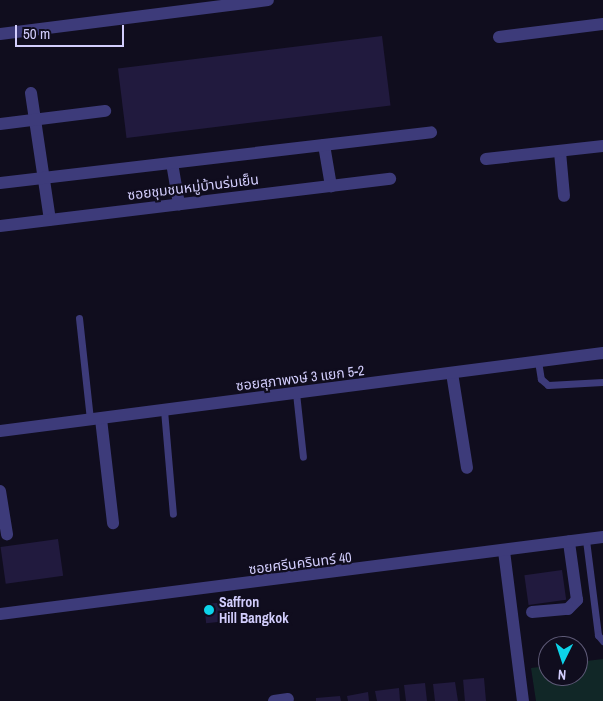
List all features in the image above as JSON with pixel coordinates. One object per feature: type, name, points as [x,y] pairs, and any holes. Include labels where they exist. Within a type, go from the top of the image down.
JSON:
[{"type":"street","points":[[0,34],[268,0]]},
{"type":"street","points":[[499,38],[603,24]]},
{"type":"street","points":[[31,93],[50,220]]},
{"type":"street","points":[[0,124],[105,111]]},
{"type":"street","points":[[0,183],[431,132]]},
{"type":"street","points":[[324,145],[331,186]]},
{"type":"street","points":[[486,159],[603,146]]},
{"type":"street","points":[[560,152],[564,196]]},
{"type":"street","points":[[172,163],[179,204]]},
{"type":"street","name":"ซอยชุมชนหมู่บ้านร่มเย็น","points":[[0,226],[390,179]]},
{"type":"street","name":"ซอยสุภาพงษ์ 3 แยก 5-2","points":[[0,431],[603,353]]},
{"type":"street","points":[[452,373],[467,468]]},
{"type":"street","points":[[95,419],[113,523]]},
{"type":"street","points":[[0,491],[6,534]]},
{"type":"street","name":"ซอยศรีนครินทร์ 40","points":[[0,614],[603,537]]},
{"type":"street","points":[[532,612],[568,609],[577,600],[569,542]]},
{"type":"street","points":[[504,551],[523,701]]},
{"type":"street","points":[[274,701],[288,699]]},
{"type":"lane","points":[[79,318],[95,419]]},
{"type":"lane","points":[[538,361],[541,379],[548,385],[603,382]]},
{"type":"lane","points":[[296,393],[303,457]]},
{"type":"lane","points":[[164,410],[174,514]]},
{"type":"lane","points":[[586,540],[598,635],[603,641]]},
{"type":"green space","points":[[603,659],[603,701],[536,701],[531,668],[538,667],[538,686],[588,686],[588,661]]},
{"type":"building","points":[[382,36],[391,105],[127,138],[118,68]]},
{"type":"building","points":[[58,539],[63,576],[6,584],[1,547]]},
{"type":"building","points":[[562,570],[566,600],[529,605],[524,575]]},
{"type":"building","points":[[235,601],[237,620],[206,623],[204,604]]},
{"type":"building","points":[[484,678],[486,701],[465,701],[463,680]]},
{"type":"building","points":[[455,682],[458,701],[435,701],[433,684]]},
{"type":"building","points":[[425,683],[427,701],[406,701],[404,685]]},
{"type":"building","points":[[399,688],[400,701],[377,701],[375,691]]},
{"type":"building","points":[[368,692],[369,701],[348,701],[347,696]]},
{"type":"building","points":[[340,696],[341,701],[316,701],[316,698]]},
{"type":"place","name":"Saffron Hill Bangkok","points":[[209,610]]}]
